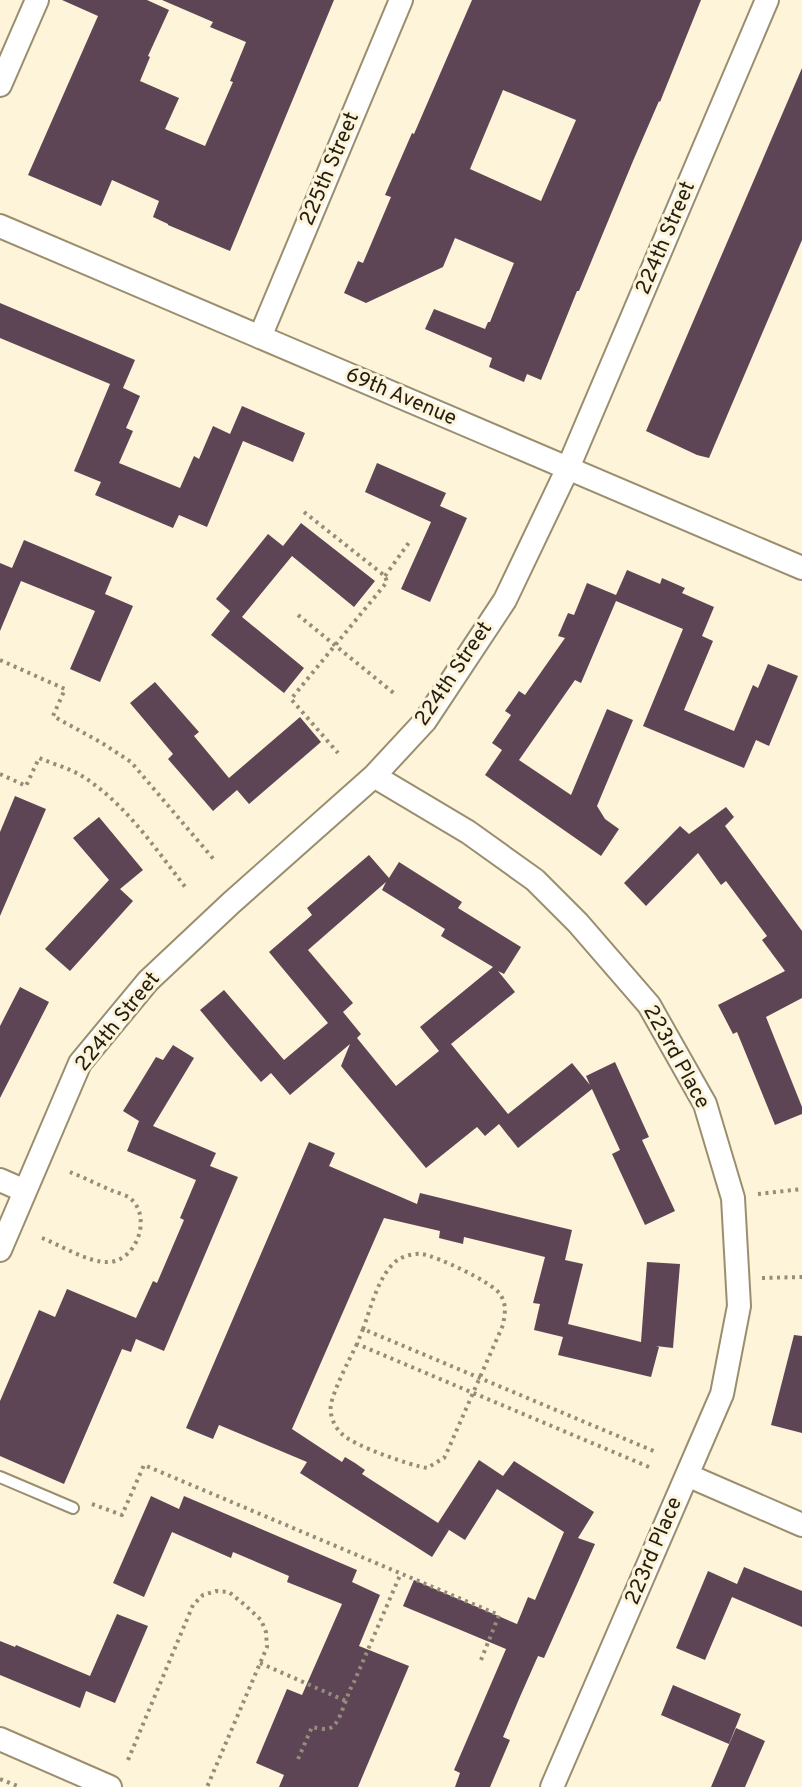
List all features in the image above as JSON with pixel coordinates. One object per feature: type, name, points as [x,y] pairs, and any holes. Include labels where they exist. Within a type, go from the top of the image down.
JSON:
[{"type":"street","points":[[0,85],[37,0]]},
{"type":"street","name":"225th Street","points":[[260,337],[401,0]]},
{"type":"street","name":"224th Street","points":[[0,1250],[80,1063],[143,987],[231,903],[374,776],[425,721],[505,600],[568,468],[767,0]]},
{"type":"street","name":"69th Avenue","points":[[0,226],[802,568]]},
{"type":"street","name":"223rd Place","points":[[374,776],[468,832],[535,880],[578,923],[649,1005],[705,1104],[733,1198],[739,1306],[722,1394],[552,1787]]},
{"type":"street","points":[[0,1180],[25,1191]]},
{"type":"street","points":[[687,1475],[802,1525]]},
{"type":"street","points":[[0,1739],[110,1787]]},
{"type":"lane","points":[[0,1477],[73,1508]]},
{"type":"path","points":[[304,512],[386,576],[387,582],[291,699],[338,753]]},
{"type":"path","points":[[386,576],[410,541]]},
{"type":"path","points":[[298,615],[396,695]]},
{"type":"path","points":[[0,660],[65,689],[53,716],[102,743],[130,762],[216,862]]},
{"type":"path","points":[[0,774],[27,786],[39,758],[80,775],[113,800],[186,888]]},
{"type":"path","points":[[42,1238],[94,1260],[108,1263],[131,1250],[140,1236],[141,1224],[131,1199],[70,1172]]},
{"type":"path","points":[[733,1198],[802,1189]]},
{"type":"path","points":[[421,1254],[485,1281],[499,1293],[506,1311],[503,1325],[447,1452],[444,1458],[428,1468],[418,1467],[366,1447],[347,1438],[339,1431],[331,1412],[332,1403],[357,1344],[382,1282],[398,1260],[407,1255],[421,1254]]},
{"type":"path","points":[[738,1279],[802,1277]]},
{"type":"path","points":[[363,1329],[656,1452]]},
{"type":"path","points":[[357,1344],[649,1467]]},
{"type":"path","points":[[86,1501],[122,1515],[144,1465],[499,1615],[481,1660]]},
{"type":"path","points":[[298,1759],[312,1727],[325,1729],[333,1727],[400,1574]]},
{"type":"path","points":[[128,1760],[193,1605],[203,1595],[216,1591],[229,1592],[261,1620],[266,1632],[267,1647],[207,1787]]},
{"type":"path","points":[[260,1663],[346,1701]]},
{"type":"path","points":[[0,1779],[20,1787]]},
{"type":"building","points":[[62,0],[147,0],[169,10],[148,56],[150,57],[140,81],[179,98],[165,129],[205,146],[233,82],[230,81],[246,42],[210,27],[213,22],[162,0],[334,0],[230,251],[153,217],[159,201],[112,180],[101,206],[28,175],[98,16]]},
{"type":"building","points":[[472,0],[701,0],[541,380],[527,374],[524,382],[489,367],[492,358],[425,329],[434,309],[485,329],[514,263],[455,238],[443,267],[366,303],[344,293],[358,261],[363,263],[391,197],[385,195],[412,133],[414,134]],"holes":[[[503,90],[576,120],[541,201],[470,169]]]},
{"type":"building","points":[[802,68],[802,240],[709,458],[697,455],[646,431]]},
{"type":"building","points":[[0,303],[135,360],[123,388],[140,396],[126,428],[133,431],[119,463],[180,488],[194,456],[199,459],[213,426],[230,434],[242,406],[305,433],[293,462],[243,441],[207,527],[179,515],[173,528],[95,495],[101,482],[74,471],[110,384],[0,338]]},
{"type":"building","points":[[377,463],[446,493],[440,506],[467,518],[430,602],[401,589],[431,522],[365,492]]},
{"type":"building","points":[[301,523],[375,581],[354,607],[292,556],[242,617],[304,668],[284,693],[211,635],[230,611],[216,599],[268,534],[283,546]]},
{"type":"building","points":[[24,540],[112,577],[105,594],[133,606],[100,682],[70,669],[95,611],[21,581],[0,631],[0,563],[12,568]]},
{"type":"building","points":[[627,570],[660,584],[662,578],[685,588],[682,593],[714,607],[702,636],[713,641],[684,710],[734,731],[753,685],[758,688],[768,664],[798,676],[769,746],[756,740],[744,768],[643,726],[683,629],[616,601],[581,683],[575,680],[519,760],[571,795],[607,709],[633,720],[597,806],[605,819],[619,829],[601,856],[485,775],[502,750],[492,743],[511,715],[505,711],[519,691],[525,695],[565,638],[558,636],[568,613],[574,615],[587,583],[616,595]]},
{"type":"building","points":[[155,682],[199,732],[194,736],[229,778],[300,717],[321,742],[249,804],[237,790],[213,811],[168,759],[173,754],[130,703]]},
{"type":"building","points":[[15,796],[46,809],[0,916],[0,832]]},
{"type":"building","points":[[726,807],[734,817],[725,826],[802,931],[802,998],[766,1017],[802,1107],[802,1114],[775,1125],[737,1032],[733,1034],[718,1005],[785,971],[762,940],[767,936],[726,881],[721,885],[698,853],[646,906],[624,883],[680,826],[689,834]]},
{"type":"building","points":[[99,817],[143,870],[120,889],[133,901],[70,971],[45,949],[109,880],[73,838]]},
{"type":"building","points":[[369,855],[389,878],[399,862],[462,902],[458,908],[521,947],[504,974],[498,971],[515,992],[451,1044],[508,1114],[572,1063],[590,1085],[586,1076],[615,1062],[649,1137],[642,1140],[675,1211],[645,1225],[612,1154],[620,1150],[592,1089],[518,1148],[499,1124],[485,1136],[477,1127],[426,1168],[341,1066],[350,1044],[290,1095],[271,1073],[261,1082],[200,1010],[224,990],[284,1060],[328,1023],[269,952],[312,915],[307,908]],"holes":[[[386,882],[382,890],[445,929],[441,936],[493,967],[420,1027],[439,1051],[396,1086],[357,1038],[361,1034],[343,1012],[353,1003],[308,950]]]},
{"type":"building","points":[[20,987],[49,1002],[0,1098],[0,1026]]},
{"type":"building","points":[[173,1045],[194,1058],[153,1126],[216,1153],[210,1166],[238,1177],[164,1351],[136,1339],[131,1352],[122,1349],[64,1484],[0,1456],[0,1401],[39,1310],[55,1317],[67,1289],[136,1318],[153,1281],[157,1283],[184,1220],[180,1218],[196,1180],[127,1151],[139,1121],[123,1111],[156,1057],[163,1060]]},
{"type":"building","points":[[309,1142],[335,1153],[329,1166],[417,1204],[420,1193],[572,1230],[565,1260],[583,1264],[568,1324],[641,1342],[647,1262],[680,1264],[673,1348],[656,1346],[659,1347],[651,1377],[558,1355],[563,1337],[534,1330],[540,1304],[533,1303],[545,1257],[464,1237],[463,1244],[439,1238],[440,1231],[384,1218],[292,1429],[342,1462],[345,1457],[355,1463],[365,1470],[362,1474],[449,1530],[432,1557],[300,1473],[307,1462],[219,1425],[213,1439],[186,1428]]},
{"type":"building","points":[[794,1335],[802,1336],[802,1433],[771,1425]]},
{"type":"building","points":[[479,1460],[503,1476],[514,1461],[594,1512],[578,1538],[595,1544],[544,1658],[538,1656],[519,1699],[503,1737],[510,1740],[490,1787],[455,1787],[460,1773],[454,1770],[506,1649],[403,1606],[414,1580],[517,1624],[528,1597],[535,1600],[564,1532],[497,1489],[465,1540],[438,1523]]},
{"type":"building","points":[[151,1496],[179,1509],[184,1496],[357,1570],[352,1582],[380,1595],[359,1646],[409,1666],[358,1787],[279,1787],[284,1775],[256,1763],[287,1689],[302,1695],[342,1604],[287,1582],[289,1576],[233,1552],[231,1558],[172,1532],[144,1597],[113,1583]]},
{"type":"building","points":[[744,1567],[802,1591],[802,1627],[732,1597],[705,1660],[676,1648],[708,1571],[737,1584]]},
{"type":"building","points":[[117,1614],[148,1626],[115,1703],[86,1691],[80,1708],[0,1675],[0,1641],[15,1647],[16,1645],[90,1676]]},
{"type":"building","points":[[673,1685],[741,1714],[729,1744],[661,1715]]},
{"type":"building","points":[[736,1728],[765,1741],[745,1787],[711,1787]]}]
